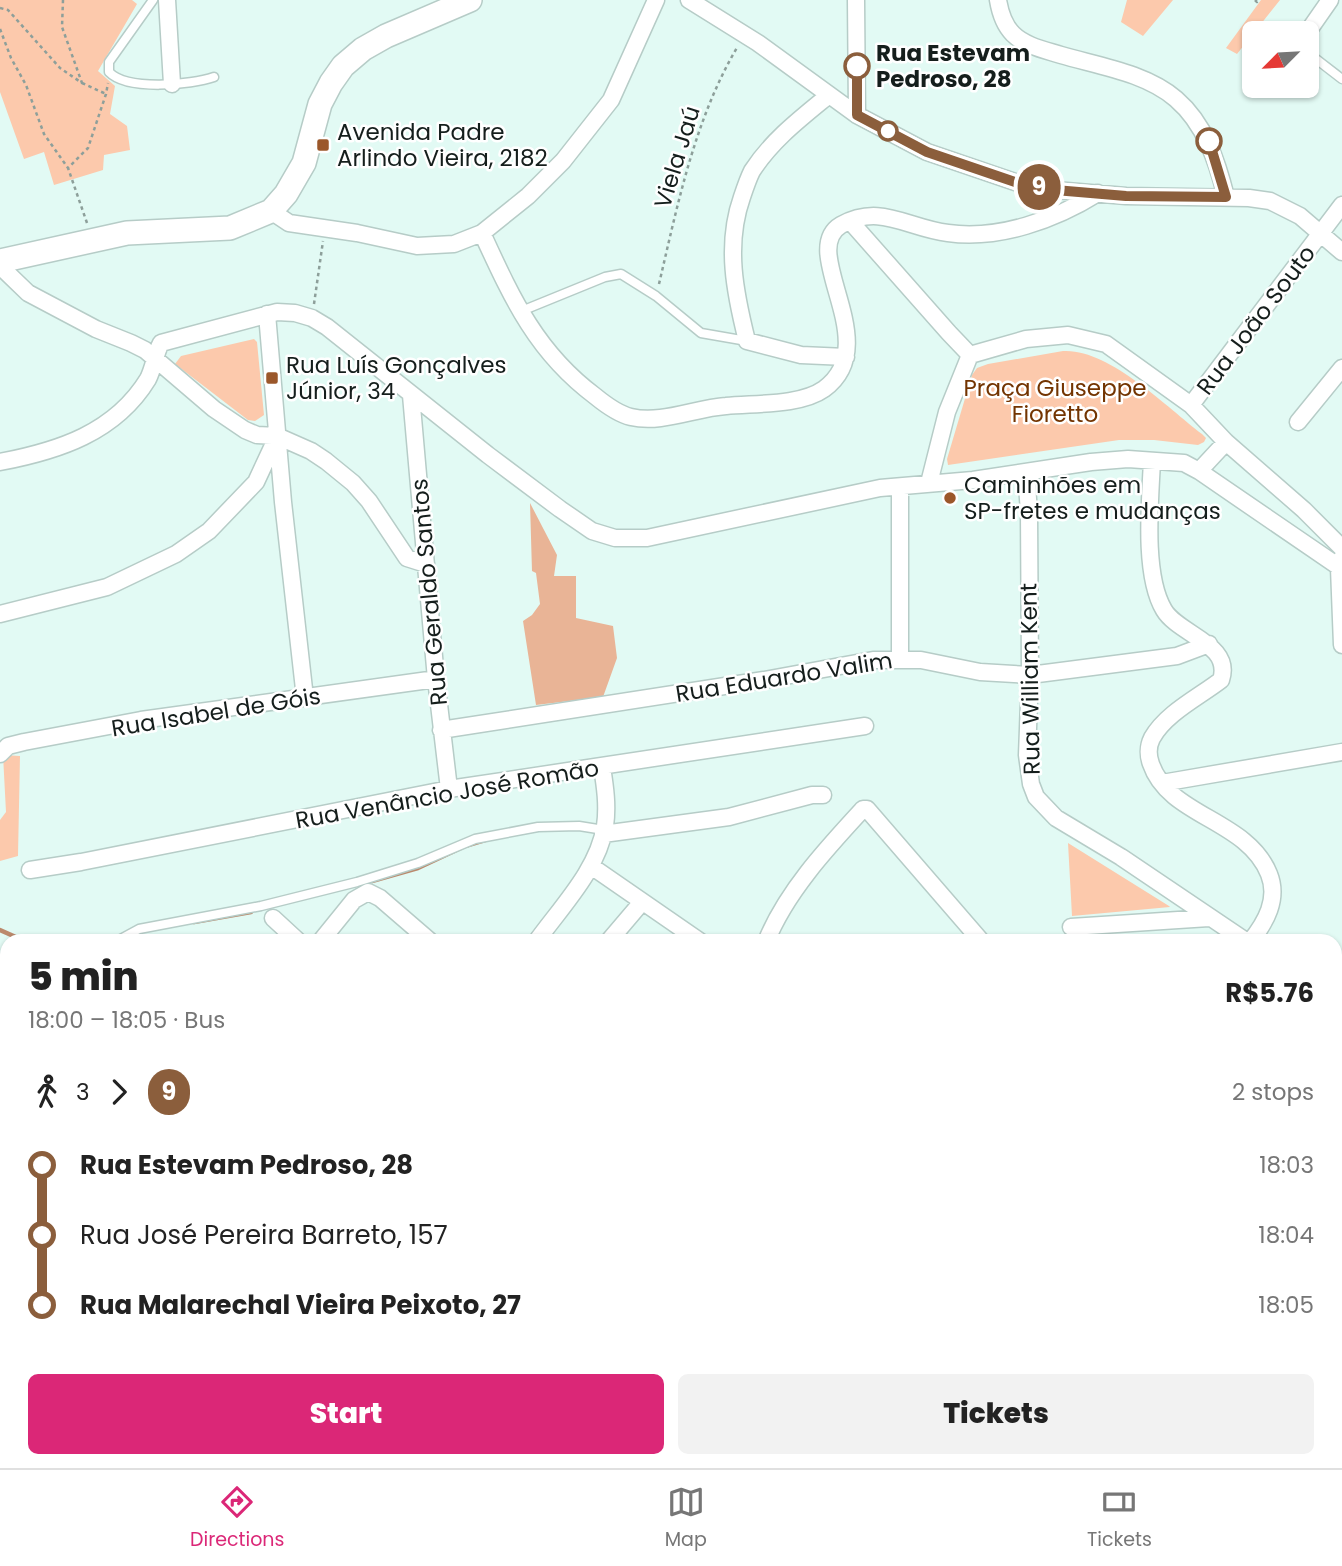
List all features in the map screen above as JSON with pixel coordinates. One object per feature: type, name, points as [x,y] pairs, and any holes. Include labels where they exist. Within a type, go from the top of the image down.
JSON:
[{"type":"main road","points":[[0,263],[127,233],[230,228],[271,211],[286,194],[304,163],[320,104],[343,66],[363,49],[386,36],[462,1]]},
{"type":"street","points":[[167,0],[172,84]]},
{"type":"street","points":[[271,211],[289,223],[417,246],[454,244],[482,233],[528,196],[563,161],[611,100],[656,0]]},
{"type":"street","points":[[690,0],[745,34],[857,115],[927,152],[1018,183],[1055,190],[1269,201],[1300,216],[1342,252]]},
{"type":"street","points":[[856,0],[857,115]]},
{"type":"street","points":[[998,0],[1006,25],[1024,42],[1116,71],[1153,85],[1178,100],[1209,141],[1226,197]]},
{"type":"street","points":[[1315,21],[1330,0]]},
{"type":"street","points":[[829,95],[772,145],[750,174],[740,202],[732,248],[735,283],[747,341],[801,355],[846,357]]},
{"type":"street","points":[[482,233],[519,312],[538,340],[577,382],[608,406],[631,417],[645,419],[721,406],[807,397],[827,386],[846,357],[848,336],[829,265],[827,244],[838,227],[850,221],[869,214],[948,233],[990,232],[1059,215],[1098,193]]},
{"type":"street","name":"Rua João Souto","points":[[1191,405],[1342,205]]},
{"type":"street","points":[[850,221],[970,355]]},
{"type":"street","points":[[0,263],[28,293],[96,329],[131,343],[214,409],[245,430],[257,435],[277,436],[312,451],[341,472],[369,501],[407,558],[426,564]]},
{"type":"street","points":[[0,462],[55,450],[110,420],[138,394],[150,375],[161,343],[267,314],[295,313],[312,318],[327,327],[560,509],[604,536],[647,538],[847,494],[973,480],[1091,461],[1128,459],[1184,463],[1341,565],[1342,645]]},
{"type":"street","points":[[267,314],[305,698]]},
{"type":"street","points":[[970,355],[1026,339],[1068,335],[1090,338],[1106,344],[1191,405],[1226,442],[1304,510],[1342,548]]},
{"type":"street","points":[[929,483],[947,412],[970,355]]},
{"type":"street","points":[[1298,422],[1339,378]]},
{"type":"street","name":"Rua Geraldo Santos","points":[[411,395],[436,679],[449,789]]},
{"type":"street","points":[[0,614],[107,587],[176,554],[208,531],[256,482],[277,436]]},
{"type":"street","points":[[1199,471],[1226,442]]},
{"type":"street","points":[[1152,461],[1154,588],[1166,613],[1178,626],[1209,643],[1222,668],[1221,680],[1164,723],[1151,739],[1149,759],[1162,783],[1177,797],[1246,842],[1263,860],[1272,881],[1272,900],[1263,926],[1256,934]]},
{"type":"street","name":"Rua William Kent","points":[[1026,472],[1029,512],[1030,674],[1027,767],[1031,784],[1042,806],[1056,818],[1236,934]]},
{"type":"street","points":[[900,487],[900,659]]},
{"type":"street","name":"Rua Eduardo Valim","points":[[442,730],[764,680],[873,660],[921,660],[980,672],[1030,674],[1177,656],[1209,643]]},
{"type":"street","name":"Rua Isabel de Góis","points":[[0,754],[8,746],[24,742],[141,720],[436,679]]},
{"type":"street","name":"Rua Venâncio José Romão","points":[[30,870],[449,789],[864,726]]},
{"type":"street","points":[[1162,783],[1342,752]]},
{"type":"street","points":[[542,934],[591,866],[604,832],[606,801],[602,766]]},
{"type":"street","points":[[604,832],[729,817],[811,795],[823,795]]},
{"type":"street","points":[[769,934],[785,906],[836,839],[863,809],[870,810],[975,934]]},
{"type":"street","points":[[591,866],[689,934]]},
{"type":"street","points":[[326,934],[358,892],[375,894],[422,934]]},
{"type":"street","points":[[615,934],[642,902]]},
{"type":"street","points":[[273,918],[290,934]]},
{"type":"street","points":[[1071,927],[1209,918]]},
{"type":"lane","points":[[153,0],[109,62],[108,69],[113,76],[143,84],[172,84],[214,77]]},
{"type":"lane","points":[[1320,62],[1342,79]]},
{"type":"lane","points":[[519,312],[614,274],[626,276],[656,296],[701,333],[747,341]]},
{"type":"lane","points":[[130,934],[139,929],[261,906],[358,892],[475,839],[538,827],[579,826],[604,832]]},
{"type":"path","points":[[64,0],[62,27],[82,83]]},
{"type":"path","points":[[0,8],[8,10],[60,68],[82,83],[106,94],[88,148],[68,168]]},
{"type":"path","points":[[0,29],[11,58],[26,85],[44,134],[68,168],[93,239]]},
{"type":"path","name":"Viela Jaú","points":[[656,296],[679,198],[705,115],[723,71],[745,34]]},
{"type":"path","points":[[312,318],[325,228]]},
{"type":"green space","points":[[0,0],[132,0],[137,4],[98,71],[115,86],[110,114],[127,126],[130,150],[104,155],[103,170],[54,185],[44,152],[24,159],[0,92]]},
{"type":"green space","points":[[1127,0],[1173,0],[1143,36],[1121,22]]},
{"type":"green space","points":[[1261,0],[1280,0],[1263,21],[1246,21]]},
{"type":"green space","points":[[1242,26],[1242,48],[1237,54],[1226,48]]},
{"type":"green space","points":[[254,339],[257,342],[264,415],[255,421],[248,420],[175,364],[181,356]]},
{"type":"green space","name":"Praça Giuseppe Fioretto","points":[[1063,351],[1099,359],[1118,369],[1202,434],[1206,438],[1204,442],[1198,445],[1154,440],[1119,440],[948,465],[947,459],[972,375],[977,368]]},
{"type":"green space","points":[[3,755],[20,756],[18,856],[0,861],[0,820],[6,812]]},
{"type":"green space","points":[[1068,843],[1169,906],[1170,907],[1072,916]]},
{"type":"shaded area","points":[[530,503],[557,555],[554,576],[576,576],[576,618],[613,626],[617,658],[603,697],[536,705],[523,621],[532,615],[540,604],[536,573],[532,571]]},
{"type":"waterway","points":[[372,881],[418,868],[465,846],[485,840]]},
{"type":"waterway","points":[[194,922],[251,912]]},
{"type":"waterway","points":[[0,930],[9,934]]},
{"type":"bus line","name":"9","points":[[857,66],[857,115],[927,152],[1018,183],[1055,190],[1126,196],[1226,197],[1209,141]]},
{"type":"place","name":"Rua Estevam Pedroso, 28","points":[[857,66]]},
{"type":"place","name":"Avenida Padre Arlindo Vieira, 2182","points":[[323,145]]},
{"type":"place","name":"Rua Luís Gonçalves Júnior, 34","points":[[272,378]]},
{"type":"place","name":"Caminhões em SP-fretes e mudanças","points":[[950,498]]}]
